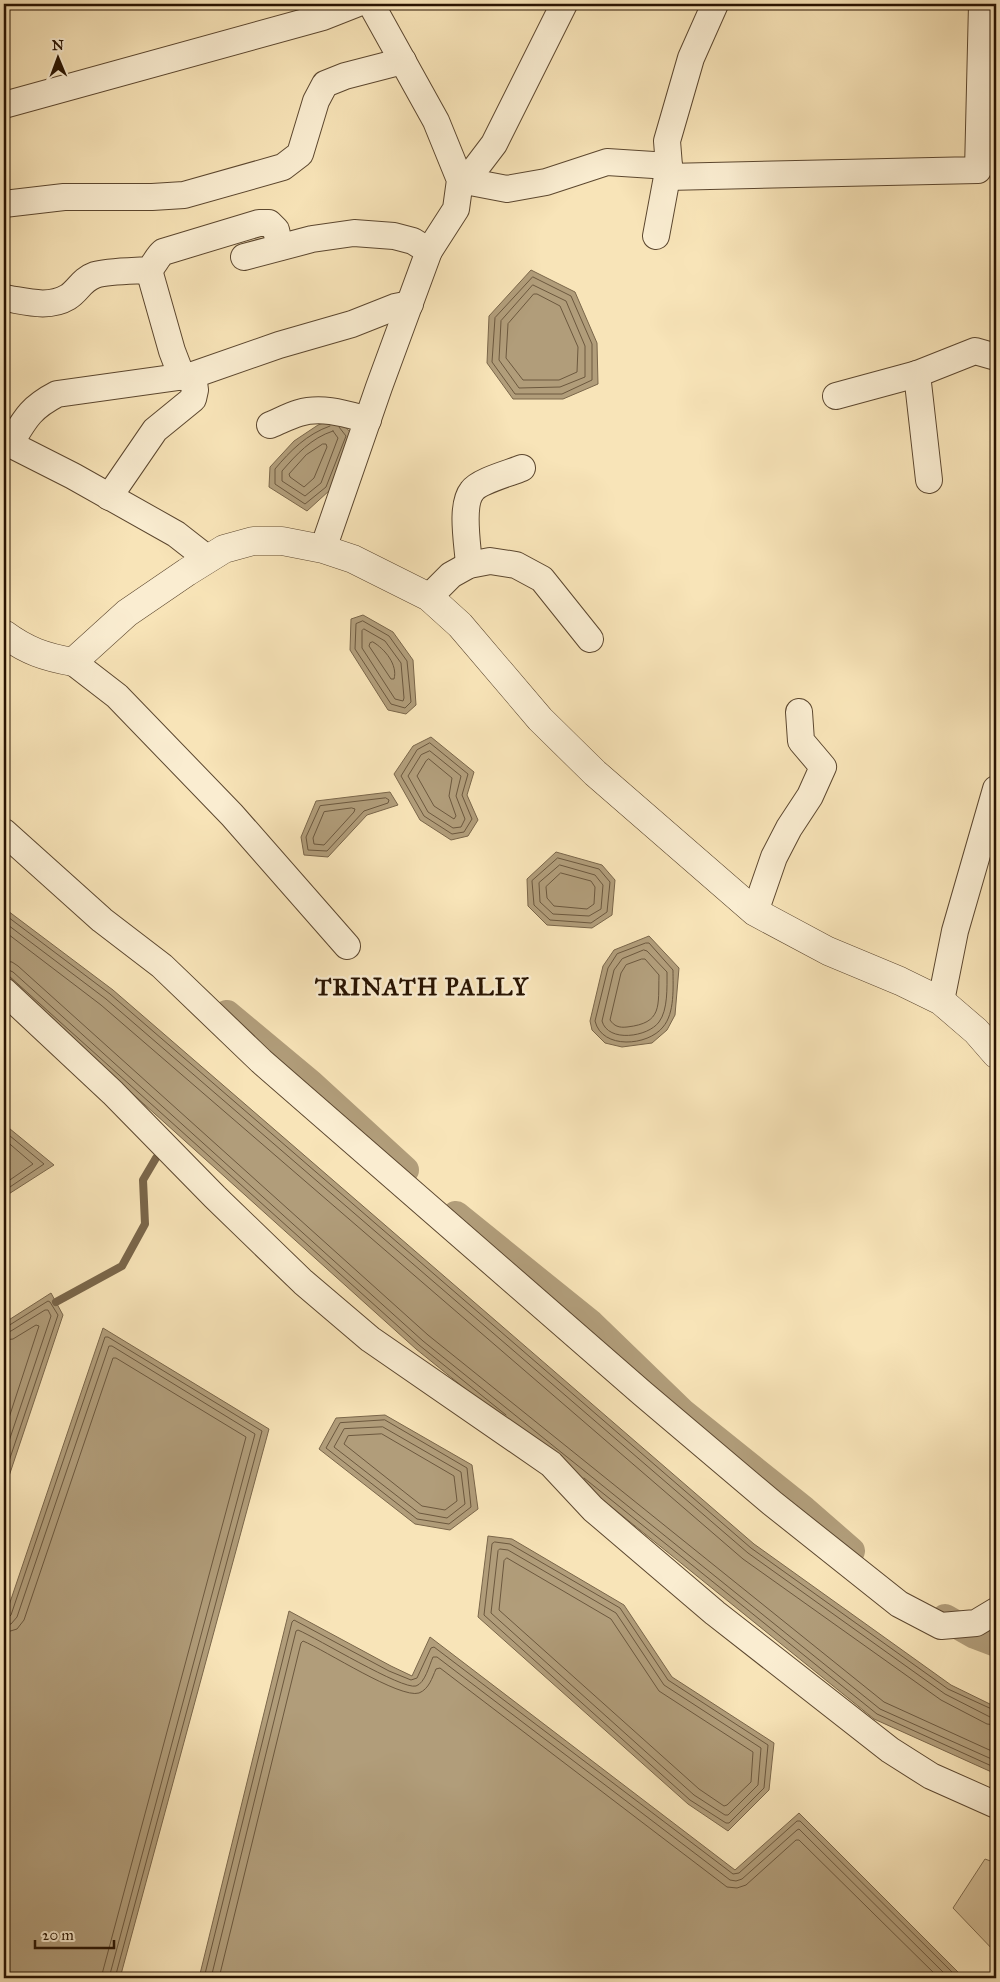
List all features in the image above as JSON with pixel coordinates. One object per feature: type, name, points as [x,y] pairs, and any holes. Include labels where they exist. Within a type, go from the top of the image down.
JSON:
[{"type":"street","points":[[4,105],[323,18],[356,4]]},
{"type":"street","points":[[323,549],[429,251],[456,209],[460,180],[436,121],[371,4]]},
{"type":"street","points":[[460,180],[475,169],[494,144],[564,4]]},
{"type":"street","points":[[656,236],[668,172],[667,142],[691,58],[715,4]]},
{"type":"street","points":[[460,180],[507,190],[546,182],[607,162],[668,172],[978,170],[982,4]]},
{"type":"street","points":[[4,204],[64,197],[184,195],[283,167],[300,154],[316,101],[326,84],[345,76],[403,61]]},
{"type":"street","points":[[4,298],[40,304],[55,302],[69,296],[84,280],[97,274],[148,270],[163,252],[259,222],[269,223],[276,230],[280,247]]},
{"type":"street","points":[[244,257],[333,235],[373,234],[413,241],[429,251]]},
{"type":"street","points":[[109,496],[155,430],[193,399],[196,390],[172,351],[148,270]]},
{"type":"street","points":[[208,559],[176,534],[7,442],[29,413],[41,402],[57,394],[188,376],[279,345],[352,324],[395,307],[410,304]]},
{"type":"street","points":[[836,396],[917,374],[975,351],[996,357]]},
{"type":"street","points":[[917,374],[929,480]]},
{"type":"street","points":[[270,425],[300,413],[321,410],[345,413],[368,420]]},
{"type":"street","points":[[469,565],[466,516],[467,501],[472,490],[522,468]]},
{"type":"street","points":[[73,662],[128,613],[224,549],[253,541],[282,541],[323,549],[353,559],[428,597],[460,625],[540,720],[595,773],[755,912],[828,952],[900,981],[940,1001],[976,1031],[996,1054]]},
{"type":"street","points":[[428,597],[451,575],[469,565],[490,561],[516,565],[542,579],[590,640]]},
{"type":"street","points":[[4,634],[22,647],[48,658],[73,662],[117,696],[232,815],[347,946]]},
{"type":"street","points":[[755,912],[774,857],[789,828],[810,796],[822,767],[801,742],[799,712]]},
{"type":"street","points":[[940,1001],[956,931],[996,789]]},
{"type":"street","points":[[4,832],[102,920],[162,966],[261,1060],[642,1393],[772,1503],[899,1604],[941,1626],[976,1623],[996,1611]]},
{"type":"street","points":[[4,991],[113,1093],[215,1198],[303,1282],[370,1339],[551,1464],[593,1509],[715,1613],[890,1750],[931,1776],[996,1805]]},
{"type":"shaded area","points":[[985,1859],[996,1863],[996,1953],[953,1908]]},
{"type":"water","points":[[531,270],[575,292],[597,343],[598,384],[563,399],[513,399],[487,363],[489,316]]},
{"type":"water","points":[[337,418],[352,434],[330,490],[307,511],[269,487],[270,467],[294,441],[318,425]]},
{"type":"water","points":[[363,615],[393,632],[413,660],[416,705],[406,714],[388,710],[350,650],[351,619]]},
{"type":"water","points":[[431,737],[474,772],[467,795],[478,820],[468,836],[451,840],[420,820],[394,774],[413,746]]},
{"type":"water","points":[[390,792],[398,805],[367,815],[328,857],[304,855],[301,837],[316,801]]},
{"type":"water","points":[[556,852],[602,865],[615,880],[612,915],[592,928],[547,925],[528,906],[527,879]]},
{"type":"water","points":[[4,908],[113,990],[754,1544],[951,1685],[996,1707],[996,1774],[874,1719],[416,1349],[4,978]]},
{"type":"water","points":[[649,936],[679,968],[675,1015],[667,1030],[652,1043],[622,1047],[605,1043],[592,1030],[590,1021],[603,966],[614,950]]},
{"type":"water","points":[[4,1124],[54,1165],[4,1197]]},
{"type":"water","points":[[51,1293],[63,1315],[4,1491],[4,1323]]},
{"type":"water","points":[[103,1328],[269,1429],[120,1978],[4,1978],[4,1620]]},
{"type":"water","points":[[385,1415],[472,1465],[478,1509],[450,1530],[415,1524],[319,1449],[336,1418]]},
{"type":"water","points":[[488,1536],[512,1539],[624,1605],[672,1677],[774,1743],[769,1790],[728,1831],[688,1804],[478,1617]]},
{"type":"water","points":[[289,1611],[412,1676],[430,1637],[735,1870],[799,1813],[964,1978],[199,1978]]},
{"type":"waterway","points":[[227,1014],[311,1084],[405,1170]]},
{"type":"waterway","points":[[56,1302],[122,1266],[145,1224],[143,1180],[156,1158]]},
{"type":"waterway","points":[[456,1215],[591,1324],[683,1413],[804,1510],[851,1551]]},
{"type":"waterway","points":[[945,1618],[975,1635],[996,1643]]},
{"type":"district","name":"TRINATH PALLY","points":[[422,987]]}]
